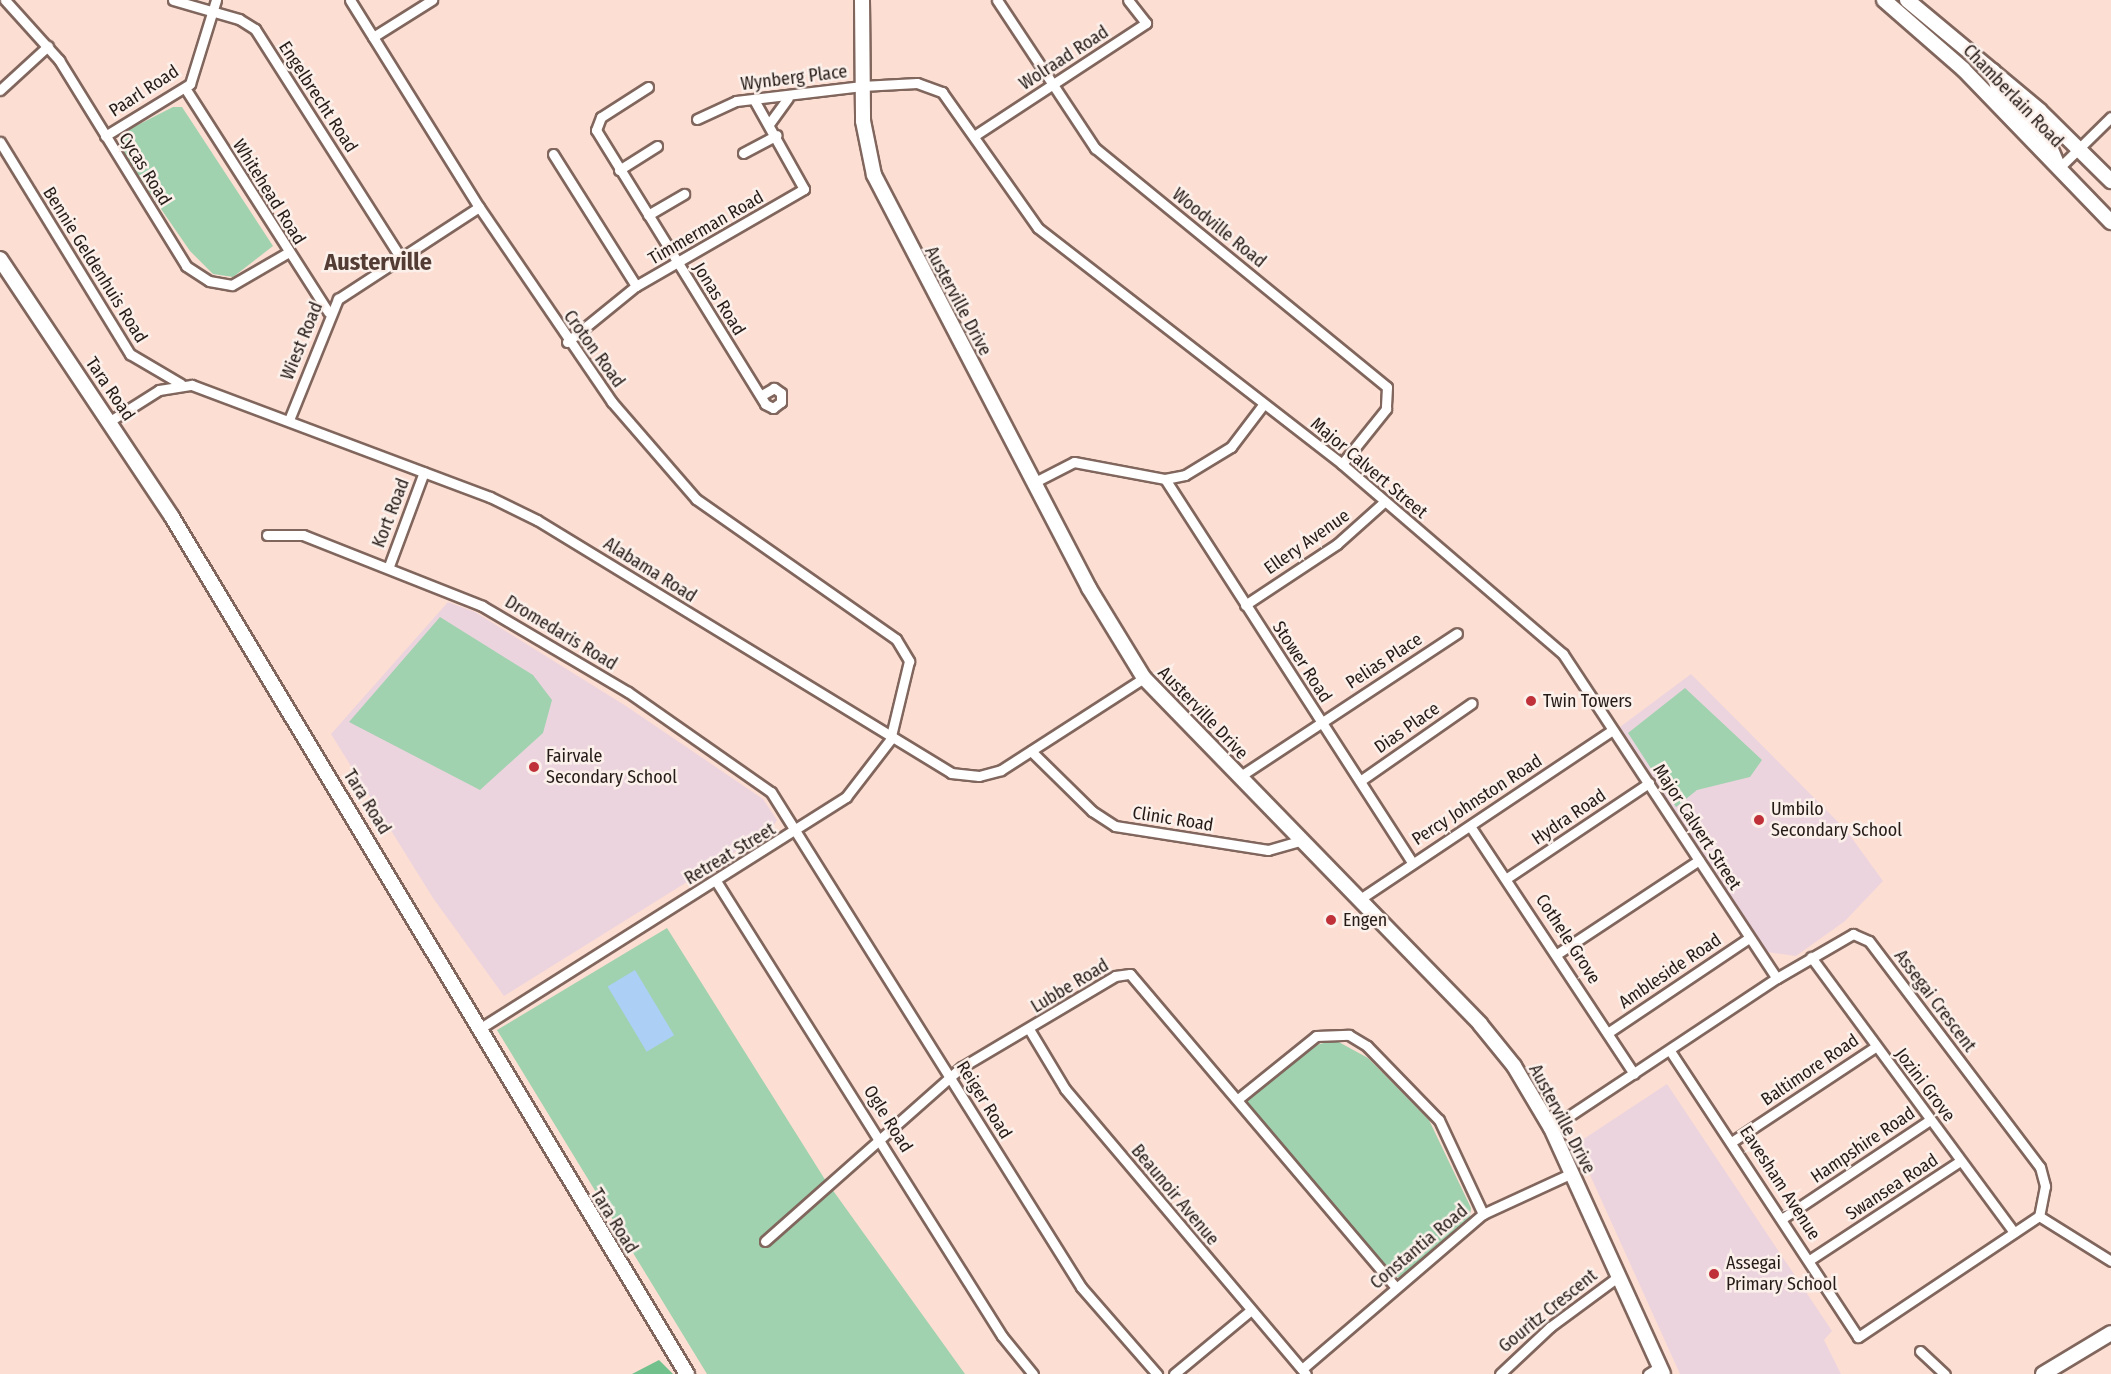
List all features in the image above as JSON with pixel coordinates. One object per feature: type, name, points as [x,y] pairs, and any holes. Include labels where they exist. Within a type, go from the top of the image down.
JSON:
[{"type":"street","name":"Cycas Road","points":[[5,0],[48,45],[180,258],[198,275],[232,285],[287,253]]},
{"type":"street","name":"Engelbrecht Road","points":[[173,0],[212,11],[255,29],[400,257]]},
{"type":"street","name":"Paarl Road","points":[[105,136],[185,88],[195,76],[216,0]]},
{"type":"street","name":"Croton Road","points":[[350,0],[479,207],[567,342],[696,499],[896,639]]},
{"type":"street","points":[[373,37],[432,0]]},
{"type":"street","name":"Austerville Drive","points":[[862,0],[862,86],[865,139],[881,194],[1033,483],[1144,678],[1360,899],[1499,1046],[1551,1128],[1619,1276],[1657,1372]]},
{"type":"street","name":"Woodville Road","points":[[997,0],[1051,87],[1095,148],[1387,387],[1386,409],[1342,464]]},
{"type":"street","name":"Wolraad Road","points":[[974,136],[1146,23],[1128,0]]},
{"type":"street","name":"Chamberlain Road","points":[[1884,0],[1963,69],[2111,222]]},
{"type":"street","name":"Chamberlain Road","points":[[1907,0],[1993,70],[2079,146],[2111,181]]},
{"type":"street","points":[[0,90],[48,45]]},
{"type":"street","points":[[1963,69],[1974,54]]},
{"type":"street","points":[[1993,70],[1998,88],[2043,133],[2058,169],[2111,117]]},
{"type":"street","name":"Wynberg Place","points":[[697,119],[736,101],[788,98],[862,86]]},
{"type":"street","name":"Major Calvert Street","points":[[862,86],[930,86],[950,100],[1038,228],[1263,405],[1342,464],[1552,643],[1649,783],[1777,978]]},
{"type":"street","name":"Jonas Road","points":[[648,87],[596,126],[619,170],[762,395]]},
{"type":"street","name":"Whitehead Road","points":[[185,88],[287,253],[328,312]]},
{"type":"street","points":[[769,123],[788,98]]},
{"type":"street","name":"Timmerman Road","points":[[567,342],[636,286],[679,264],[804,189],[777,135],[754,100]]},
{"type":"street","points":[[743,153],[777,135]]},
{"type":"street","name":"Bennie Geldenhuis Road","points":[[0,142],[130,354],[181,384]]},
{"type":"street","points":[[619,170],[657,146]]},
{"type":"street","points":[[553,154],[636,286]]},
{"type":"street","points":[[648,215],[684,194]]},
{"type":"street","name":"Wiest Road","points":[[289,420],[328,312],[348,290],[479,207]]},
{"type":"street","name":"Tara Road","points":[[0,259],[110,421],[432,942],[477,1030],[687,1374]]},
{"type":"street","points":[[110,421],[159,390],[181,384]]},
{"type":"street","name":"Alabama Road","points":[[181,384],[289,420],[424,472],[537,520],[934,766],[967,776],[1001,770],[1144,678]]},
{"type":"street","points":[[1033,483],[1074,462],[1165,478],[1185,475],[1221,455],[1263,405]]},
{"type":"street","name":"Kort Road","points":[[389,566],[424,472]]},
{"type":"street","name":"Stower Road","points":[[1165,478],[1412,862]]},
{"type":"street","name":"Ellery Avenue","points":[[1245,605],[1337,544],[1384,502]]},
{"type":"street","name":"Dromedaris Road","points":[[267,535],[298,533],[389,566],[489,610],[628,692],[759,782],[797,832]]},
{"type":"street","name":"Pelias Place","points":[[1239,777],[1457,633]]},
{"type":"street","name":"Retreat Street","points":[[477,1030],[797,832],[851,792],[890,740],[908,675],[909,661],[896,639]]},
{"type":"street","name":"Dias Place","points":[[1360,781],[1472,703]]},
{"type":"street","name":"Percy Johnston Road","points":[[1360,899],[1612,730]]},
{"type":"street","name":"Clinic Road","points":[[1031,751],[1092,811],[1115,826],[1268,850],[1302,840]]},
{"type":"street","name":"Hydra Road","points":[[1507,878],[1649,783]]},
{"type":"street","name":"Cothele Grove","points":[[1470,826],[1609,1032],[1634,1074]]},
{"type":"street","name":"Reiger Road","points":[[797,832],[1081,1287],[1157,1374]]},
{"type":"street","points":[[1557,954],[1699,860]]},
{"type":"street","name":"Ogle Road","points":[[716,881],[881,1137],[1002,1336],[1033,1374]]},
{"type":"street","name":"Assegai Crescent","points":[[1551,1128],[1777,978],[1853,934],[1869,941],[2040,1167],[2045,1186],[2039,1216]]},
{"type":"street","name":"Ambleside Road","points":[[1609,1032],[1749,938]]},
{"type":"street","name":"Jozini Grove","points":[[1811,957],[2014,1233]]},
{"type":"street","name":"Lubbe Road","points":[[765,1241],[951,1078],[1115,976],[1130,974],[1239,1099],[1395,1287]]},
{"type":"street","name":"Beaunoir Avenue","points":[[1029,1029],[1065,1089],[1250,1311],[1304,1372]]},
{"type":"street","points":[[1239,1099],[1316,1036],[1349,1035],[1367,1046],[1439,1120],[1483,1214]]},
{"type":"street","name":"Baltimore Road","points":[[1733,1141],[1875,1047]]},
{"type":"street","name":"Eavesham Avenue","points":[[1670,1051],[1811,1259],[1858,1337],[2014,1233]]},
{"type":"street","name":"Hampshire Road","points":[[1783,1218],[1930,1120]]},
{"type":"street","name":"Swansea Road","points":[[1811,1259],[1960,1161]]},
{"type":"street","name":"Constantia Road","points":[[1304,1372],[1395,1287],[1483,1214],[1572,1173]]},
{"type":"street","points":[[2014,1233],[2039,1216],[2111,1261]]},
{"type":"street","name":"Gouritz Crescent","points":[[1500,1374],[1550,1327],[1619,1276]]},
{"type":"street","points":[[1174,1374],[1250,1311]]},
{"type":"street","points":[[2043,1374],[2111,1333]]},
{"type":"street","points":[[1920,1351],[1945,1374]]},
{"type":"shaded area","name":"Fairvale Secondary School","points":[[448,602],[475,612],[626,706],[763,799],[777,820],[772,829],[504,996],[433,898],[331,734]]},
{"type":"shaded area","name":"Umbilo Secondary School","points":[[1691,674],[1846,830],[1883,881],[1845,921],[1796,956],[1767,952],[1620,727]]},
{"type":"shaded area","name":"Assegai Primary School","points":[[1667,1084],[1832,1331],[1824,1340],[1841,1374],[1680,1374],[1576,1144]]},
{"type":"green space","points":[[173,107],[182,107],[273,246],[233,277],[213,274],[190,251],[119,148],[124,132]]},
{"type":"green space","points":[[440,617],[533,675],[552,700],[543,733],[480,790],[349,722]]},
{"type":"green space","points":[[1685,688],[1762,760],[1750,777],[1697,790],[1676,807],[1628,733]]},
{"type":"green space","points":[[667,928],[824,1178],[965,1374],[707,1374],[497,1030]]},
{"type":"green space","points":[[1335,1040],[1368,1058],[1429,1120],[1471,1208],[1470,1218],[1400,1278],[1391,1275],[1246,1101],[1316,1045]]},
{"type":"green space","points":[[659,1360],[673,1374],[632,1374]]},
{"type":"water","points":[[635,970],[674,1035],[647,1052],[608,986]]},
{"type":"place","name":"Twin Towers","points":[[1531,701]]},
{"type":"place","name":"Fairvale Secondary School","points":[[534,767]]},
{"type":"place","name":"Umbilo Secondary School","points":[[1759,820]]},
{"type":"place","name":"Engen","points":[[1331,920]]},
{"type":"place","name":"Assegai Primary School","points":[[1714,1274]]},
{"type":"district","name":"Austerville","points":[[378,263]]}]
